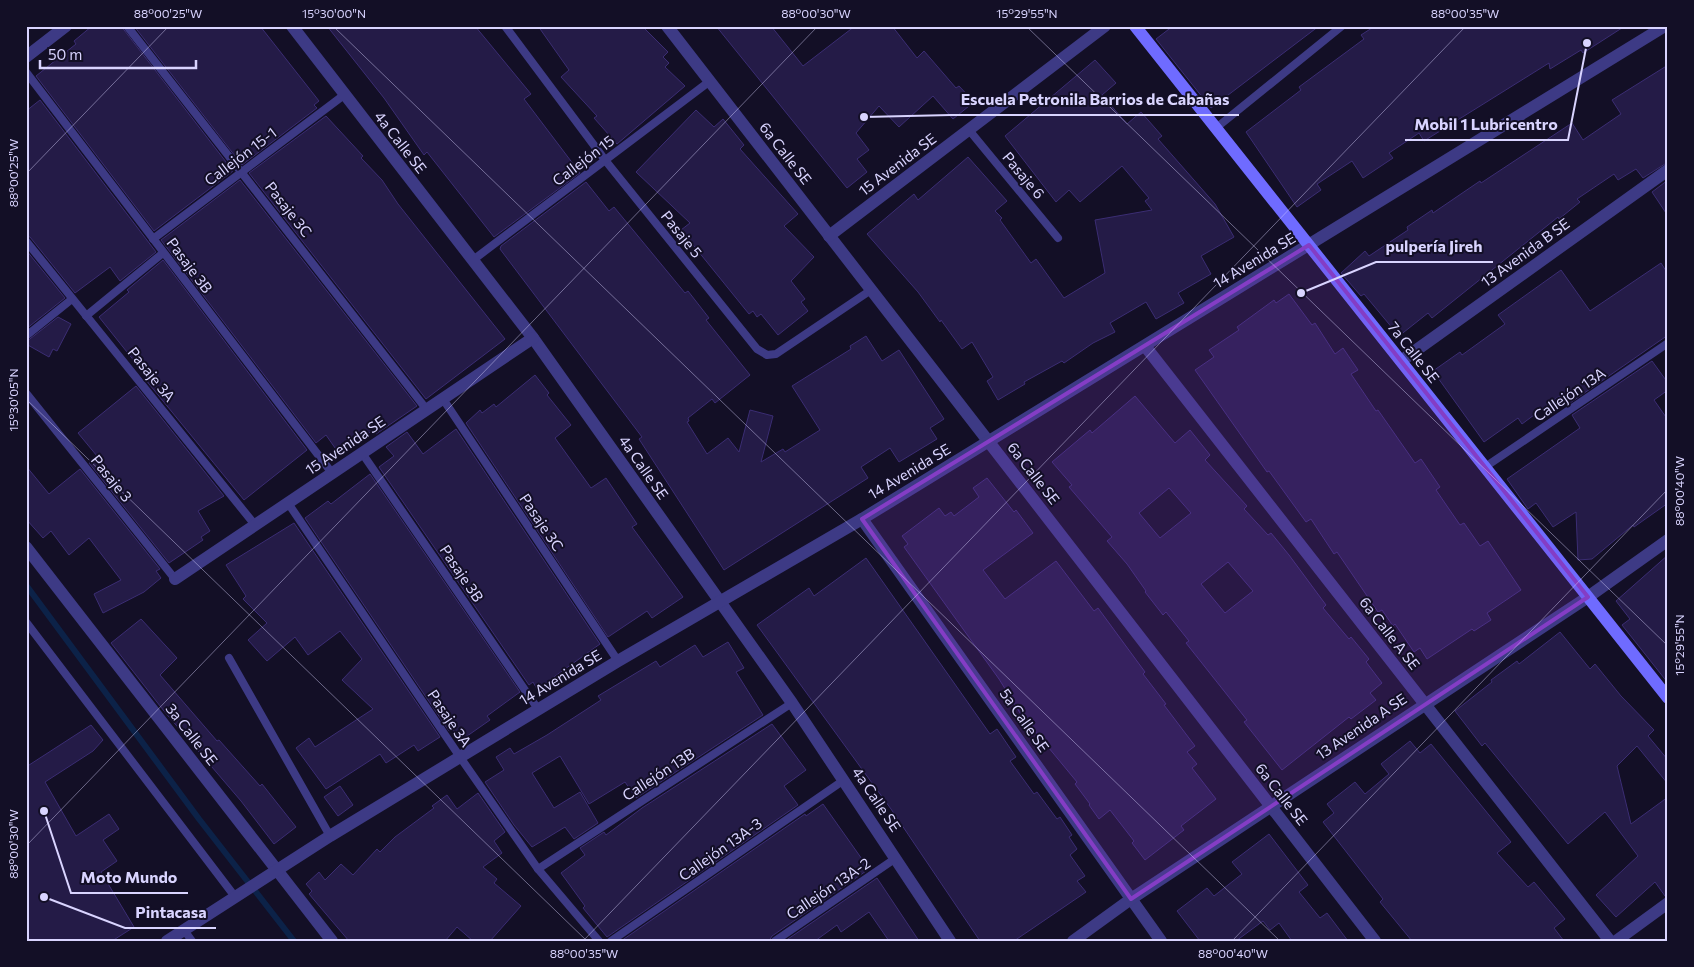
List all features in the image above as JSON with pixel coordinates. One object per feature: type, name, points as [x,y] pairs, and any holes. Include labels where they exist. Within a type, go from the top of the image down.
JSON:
[{"type":"main road","name":"7a Calle SE","points":[[1135,26],[1668,698]]},
{"type":"street","points":[[26,57],[66,26]]},
{"type":"street","name":"4a Calle SE","points":[[292,26],[533,338],[792,703],[896,858],[945,939]]},
{"type":"street","name":"6a Calle SE","points":[[667,26],[1375,941]]},
{"type":"street","name":"15 Avenida SE","points":[[829,236],[1105,26]]},
{"type":"street","name":"14 Avenida SE","points":[[167,941],[330,836],[618,661],[862,519],[989,442],[1662,27]]},
{"type":"street","name":"13 Avenida B SE","points":[[1400,361],[1668,170]]},
{"type":"street","name":"15 Avenida SE","points":[[175,579],[533,338]]},
{"type":"street","name":"6a Calle A SE","points":[[1145,346],[1610,941]]},
{"type":"street","name":"5a Calle SE","points":[[862,519],[1161,941]]},
{"type":"street","name":"13 Avenida A SE","points":[[1073,941],[1132,898],[1588,597],[1668,540]]},
{"type":"street","name":"3a Calle SE","points":[[26,547],[332,941]]},
{"type":"street","points":[[1616,941],[1668,903]]},
{"type":"lane","name":"Pasaje 3C","points":[[127,26],[243,172],[427,410]]},
{"type":"lane","name":"Pasaje 5","points":[[505,26],[605,160],[757,349],[767,355],[776,354],[871,290]]},
{"type":"lane","points":[[1216,128],[1339,27]]},
{"type":"lane","name":"Pasaje 3B","points":[[26,72],[332,474]]},
{"type":"lane","name":"Callejón 15","points":[[473,260],[710,81]]},
{"type":"lane","name":"Callejón 15-1","points":[[153,239],[344,95]]},
{"type":"lane","name":"Pasaje 6","points":[[968,130],[1058,238]]},
{"type":"lane","name":"Pasaje 3A","points":[[26,241],[255,525]]},
{"type":"lane","points":[[86,316],[163,253]]},
{"type":"lane","points":[[26,336],[72,299]]},
{"type":"lane","name":"Callejón 13A","points":[[1485,467],[1668,343]]},
{"type":"lane","name":"Pasaje 3","points":[[26,393],[175,579]]},
{"type":"lane","name":"Pasaje 3C","points":[[443,399],[618,661]]},
{"type":"lane","name":"Pasaje 3B","points":[[362,453],[538,709]]},
{"type":"lane","name":"Pasaje 3A","points":[[288,503],[460,758],[538,868],[599,941]]},
{"type":"lane","points":[[26,622],[236,898]]},
{"type":"lane","points":[[229,658],[330,836]]},
{"type":"lane","name":"Callejón 13B","points":[[538,868],[792,703]]},
{"type":"lane","name":"Callejón 13A-3","points":[[611,941],[844,780]]},
{"type":"lane","name":"Callejón 13A-2","points":[[774,941],[896,858]]},
{"type":"lane","points":[[184,930],[192,941]]},
{"type":"highlighted area","points":[[1309,245],[1588,597],[1131,899],[862,519]]},
{"type":"building","points":[[92,26],[121,26],[233,171],[154,231],[36,76],[76,44],[74,41]]},
{"type":"building","points":[[134,26],[260,26],[319,101],[314,105],[317,108],[242,165]]},
{"type":"building","points":[[327,26],[475,26],[531,94],[524,99],[580,173],[494,237],[427,152],[424,155],[384,98]]},
{"type":"building","points":[[538,26],[642,26],[668,52],[663,57],[669,63],[665,67],[685,86],[617,144],[594,118],[597,116],[561,77],[569,70]]},
{"type":"building","points":[[716,26],[771,26],[803,66],[855,26],[892,26],[917,58],[924,51],[956,88],[959,86],[974,102],[953,119],[933,96],[899,127],[879,106],[856,133],[869,150],[857,159],[867,172],[847,188]]},
{"type":"building","points":[[1173,26],[1319,26],[1211,108],[1156,39]]},
{"type":"building","points":[[1375,26],[1625,26],[1583,53],[1581,50],[1550,69],[1549,63],[1424,141],[1419,133],[1389,153],[1393,158],[1363,178],[1352,161],[1317,184],[1321,190],[1297,207],[1246,132],[1301,90],[1299,87],[1364,39],[1361,35]]},
{"type":"building","points":[[1095,60],[1116,83],[1102,95],[1127,124],[1141,112],[1162,136],[1158,139],[1215,204],[1234,237],[1201,256],[1211,274],[1178,293],[1184,303],[1156,319],[1146,302],[1110,323],[1115,332],[1093,343],[1064,363],[1062,361],[1024,382],[1025,384],[998,400],[987,381],[993,377],[972,342],[962,349],[918,292],[867,234],[914,194],[918,200],[968,157],[1007,201],[995,211],[1002,218],[1000,220],[1031,263],[1036,259],[1064,298],[1105,273],[1095,220],[1152,210],[1145,201],[1149,198],[1122,166],[1080,202],[1069,190],[1056,202],[1005,136]]},
{"type":"building","points":[[1668,65],[1668,162],[1643,178],[1636,169],[1618,180],[1614,174],[1577,199],[1580,202],[1559,219],[1558,217],[1432,318],[1428,313],[1399,336],[1364,294],[1361,296],[1341,273],[1365,251],[1369,256],[1408,230],[1407,227],[1432,210],[1433,213],[1572,123],[1583,140],[1621,114],[1612,100]]},
{"type":"building","points":[[40,100],[156,252],[120,281],[110,267],[75,293],[30,237],[26,236],[26,111]]},
{"type":"building","points":[[696,110],[714,127],[723,119],[744,145],[740,149],[798,214],[784,226],[814,257],[791,281],[805,299],[801,302],[808,311],[778,335],[761,314],[757,317],[753,311],[749,314],[681,230],[690,223],[636,172]]},
{"type":"building","points":[[326,116],[363,156],[361,158],[382,180],[398,204],[505,339],[426,399],[249,173]]},
{"type":"building","points":[[240,180],[417,406],[376,434],[373,430],[340,455],[326,435],[316,443],[161,240]]},
{"type":"building","points":[[1668,180],[1668,216],[1652,192]]},
{"type":"building","points":[[586,182],[609,211],[614,207],[685,293],[688,291],[709,318],[706,320],[750,375],[715,403],[712,399],[688,418],[689,421],[687,422],[707,454],[728,438],[739,452],[750,410],[773,416],[761,462],[783,449],[785,452],[820,430],[792,386],[851,349],[850,346],[866,336],[882,361],[899,350],[944,419],[930,428],[937,439],[899,462],[890,448],[861,467],[868,478],[724,570],[639,439],[642,437],[500,249],[501,246]]},
{"type":"building","points":[[26,250],[65,298],[26,329]]},
{"type":"building","points":[[163,260],[307,450],[244,500],[145,379],[147,377],[99,317],[129,292],[127,290]]},
{"type":"building","points":[[1661,263],[1668,274],[1668,335],[1567,405],[1562,396],[1558,397],[1522,424],[1518,418],[1484,442],[1433,371],[1460,352],[1462,355],[1505,324],[1498,315],[1561,270],[1590,311]]},
{"type":"building","points":[[1289,294],[1312,325],[1315,323],[1335,354],[1343,348],[1358,370],[1351,374],[1376,411],[1378,410],[1415,463],[1421,459],[1440,487],[1436,490],[1460,525],[1464,523],[1480,546],[1488,541],[1521,590],[1487,613],[1491,620],[1474,631],[1472,629],[1427,659],[1420,648],[1414,652],[1395,624],[1393,626],[1382,610],[1378,612],[1337,552],[1334,554],[1311,519],[1306,522],[1269,471],[1267,472],[1195,370],[1214,357],[1209,350],[1239,330],[1237,327],[1274,300],[1276,303]]},
{"type":"building","points":[[58,317],[71,324],[57,351],[53,349],[49,357],[26,344],[26,342]]},
{"type":"building","points":[[1652,361],[1668,383],[1668,390],[1654,400],[1668,420],[1668,503],[1634,527],[1633,525],[1592,559],[1578,560],[1576,512],[1553,527],[1536,503],[1528,509],[1507,479],[1580,428],[1572,415]]},
{"type":"building","points":[[535,375],[549,393],[547,395],[571,425],[555,438],[591,488],[606,478],[637,524],[632,527],[683,597],[652,618],[647,611],[608,637],[466,423],[480,410],[482,413],[494,404],[496,407]]},
{"type":"building","points":[[136,386],[224,496],[198,511],[210,531],[201,537],[203,540],[169,563],[89,463],[97,456],[78,433]]},
{"type":"building","points":[[1135,396],[1175,443],[1190,430],[1210,455],[1205,460],[1247,506],[1244,509],[1268,535],[1271,533],[1326,605],[1323,608],[1369,659],[1366,662],[1382,683],[1370,693],[1376,700],[1351,719],[1349,717],[1282,770],[1244,722],[1247,720],[1186,643],[1189,641],[1166,612],[1163,615],[1145,592],[1127,564],[1107,541],[1112,537],[1069,487],[1072,485],[1052,462],[1090,430],[1092,433]],"holes":[[[1169,488],[1191,513],[1160,538],[1139,513]],[[1228,562],[1253,591],[1225,613],[1201,584]]]},
{"type":"building","points":[[456,429],[600,644],[537,689],[533,682],[529,685],[379,467],[394,456],[386,447],[407,432],[423,454]]},
{"type":"building","points":[[26,466],[49,494],[80,469],[160,569],[156,571],[161,578],[144,592],[103,613],[94,594],[121,580],[89,538],[69,555],[51,531],[43,538],[26,519]]},
{"type":"building","points":[[370,474],[520,692],[487,716],[490,720],[460,741],[452,729],[449,731],[305,518],[328,501],[331,504]]},
{"type":"building","points":[[987,478],[1014,512],[1016,510],[1033,533],[983,570],[1005,599],[1056,561],[1094,611],[1098,608],[1145,672],[1143,674],[1166,704],[1164,705],[1195,746],[1187,752],[1197,764],[1192,768],[1216,799],[1181,826],[1184,830],[1145,860],[1132,843],[1134,841],[1110,810],[1099,819],[1075,784],[1077,782],[1020,713],[999,679],[904,547],[908,544],[902,536],[939,508],[945,516],[951,512],[954,516],[979,497],[973,488]]},
{"type":"building","points":[[294,523],[440,737],[418,751],[414,745],[386,763],[380,754],[326,789],[296,748],[309,738],[315,747],[373,709],[342,680],[362,659],[340,631],[308,655],[295,637],[267,661],[248,640],[267,623],[243,599],[246,596],[226,565]]},
{"type":"building","points":[[1668,555],[1668,683],[1622,625],[1630,619],[1616,601]]},
{"type":"building","points":[[866,558],[990,734],[997,729],[1016,757],[1010,761],[1034,794],[1037,792],[1057,819],[1060,817],[1072,835],[1069,837],[1077,849],[1070,855],[1085,876],[1077,881],[1086,892],[1014,941],[980,941],[891,809],[757,625],[809,588],[814,596]]},
{"type":"building","points":[[141,619],[177,658],[160,675],[217,741],[219,740],[260,786],[262,784],[296,827],[274,844],[241,801],[164,711],[111,643]]},
{"type":"building","points":[[1560,632],[1590,669],[1595,664],[1621,696],[1654,730],[1648,736],[1668,760],[1668,784],[1637,746],[1617,766],[1631,824],[1668,797],[1668,895],[1665,896],[1655,882],[1616,917],[1596,895],[1638,856],[1605,812],[1568,844],[1485,743],[1482,746],[1455,711],[1492,682],[1491,680],[1517,661],[1519,664]]},
{"type":"building","points":[[728,642],[744,668],[736,672],[763,715],[636,798],[625,782],[589,804],[560,756],[532,773],[554,808],[580,792],[598,823],[574,839],[565,827],[532,847],[514,825],[485,782],[504,770],[496,757],[510,748],[514,754],[547,735],[601,700],[598,696],[656,661],[660,667],[695,645],[703,657]]},
{"type":"building","points":[[772,724],[806,770],[784,786],[798,805],[607,937],[583,908],[585,906],[561,873],[585,855],[580,848],[604,832],[606,835],[642,808]]},
{"type":"building","points":[[91,725],[103,740],[93,751],[45,782],[76,836],[109,814],[119,829],[103,840],[117,861],[101,872],[134,927],[112,941],[26,941],[26,767]]},
{"type":"building","points":[[1410,741],[1420,753],[1431,744],[1511,842],[1497,853],[1528,887],[1534,882],[1565,919],[1554,928],[1564,941],[1412,941],[1380,902],[1383,899],[1323,822],[1334,813],[1327,804],[1355,782],[1365,794],[1389,774],[1381,764]]},
{"type":"building","points":[[340,786],[353,805],[338,816],[324,797]]},
{"type":"building","points":[[478,793],[505,832],[494,841],[502,853],[483,867],[497,879],[494,883],[521,906],[490,941],[473,941],[457,927],[445,941],[349,941],[309,894],[312,891],[306,884],[319,872],[325,880],[341,864],[353,875],[377,849],[380,852],[395,837],[434,808],[432,806],[447,795],[457,809]]},
{"type":"building","points":[[823,804],[869,869],[772,936],[769,941],[621,941],[805,814],[806,816]]},
{"type":"building","points":[[1269,834],[1308,885],[1299,892],[1320,918],[1327,913],[1348,941],[1292,941],[1279,923],[1270,930],[1263,921],[1236,941],[1200,941],[1177,911],[1207,888],[1214,896],[1242,874],[1232,862]]},
{"type":"building","points":[[877,878],[919,941],[889,941],[869,912],[841,932],[837,925],[815,941],[785,941]]},
{"type":"waterway","points":[[26,585],[199,819],[248,882]]},
{"type":"waterway","points":[[256,892],[294,941]]},
{"type":"place","name":"Mobil 1 Lubricentro","points":[[1587,43]]},
{"type":"place","name":"Escuela Petronila Barrios de Cabañas","points":[[864,117]]},
{"type":"place","name":"pulpería Jireh","points":[[1301,293]]},
{"type":"place","name":"Moto Mundo","points":[[44,811]]},
{"type":"place","name":"Pintacasa","points":[[44,897]]}]
